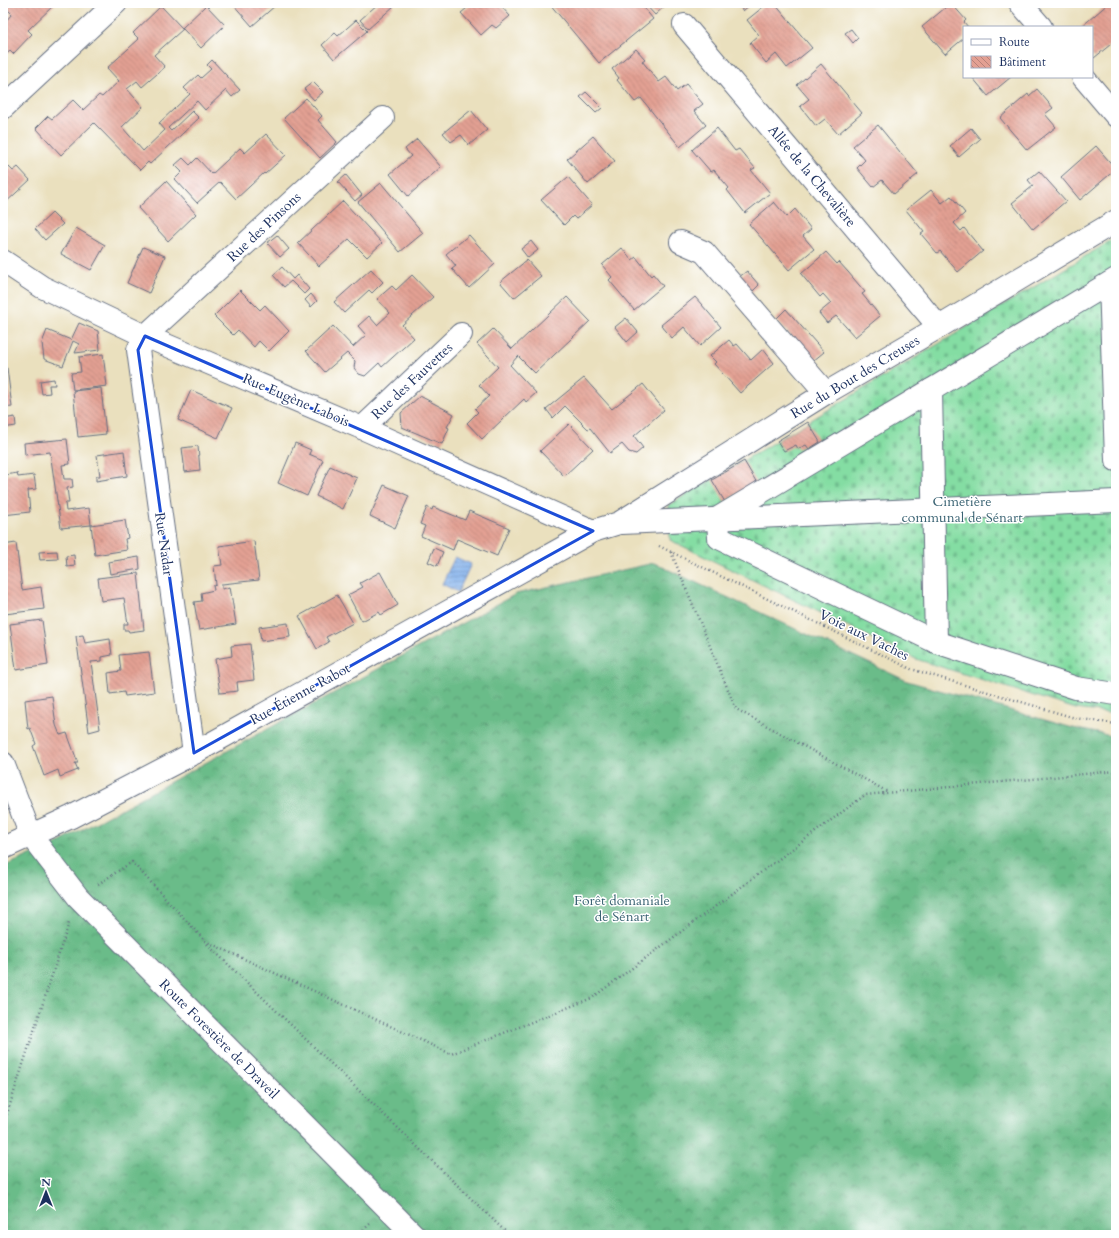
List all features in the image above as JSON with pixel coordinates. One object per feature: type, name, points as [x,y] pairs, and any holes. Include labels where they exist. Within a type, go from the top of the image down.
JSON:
[{"type":"street","points":[[3,108],[116,3]]},
{"type":"street","points":[[1020,3],[1040,26]]},
{"type":"street","name":"Allée de la Chevalière","points":[[684,25],[939,327]]},
{"type":"street","points":[[1084,78],[1116,116]]},
{"type":"street","name":"Rue des Pinsons","points":[[146,336],[382,118]]},
{"type":"street","name":"Rue du Bout des Creuses","points":[[593,531],[619,523],[826,393],[1116,221]]},
{"type":"street","points":[[681,242],[704,252],[826,393]]},
{"type":"street","name":"Rue Eugène Labois","points":[[3,261],[42,287],[146,336],[362,428],[593,531]]},
{"type":"street","points":[[718,518],[1113,281],[1116,460]]},
{"type":"street","name":"Rue des Fauvettes","points":[[362,428],[461,334]]},
{"type":"street","name":"Rue Nadar","points":[[146,336],[138,350],[194,754]]},
{"type":"street","points":[[931,390],[936,642]]},
{"type":"street","points":[[619,523],[1116,502]]},
{"type":"street","points":[[718,518],[719,538],[936,642],[1076,688],[1116,694]]},
{"type":"street","name":"Rue Étienne Rabot","points":[[3,848],[71,817],[194,754],[593,531]]},
{"type":"street","name":"Route Forestière de Draveil","points":[[3,763],[31,836],[78,897],[414,1235]]},
{"type":"path","name":"Voie aux Vaches","points":[[658,546],[911,669],[1075,718],[1116,724]]},
{"type":"path","points":[[670,552],[736,709],[888,793]]},
{"type":"path","points":[[205,942],[451,1054],[592,998],[865,795],[1116,771]]},
{"type":"path","points":[[3,1126],[78,897],[132,862],[205,942],[509,1235]]},
{"type":"highlighted area","points":[[145,336],[593,531],[194,753],[138,350]]},
{"type":"green space","name":"Cimetière communal de Sénart","points":[[1116,238],[1116,714],[1076,709],[916,659],[670,540],[669,505]]},
{"type":"green space","name":"Forêt domaniale de Sénart","points":[[654,563],[907,681],[1073,728],[1116,737],[1116,1235],[3,1235],[3,867],[60,842],[516,594]]},
{"type":"water","points":[[455,557],[471,564],[458,592],[442,584]]},
{"type":"building","points":[[11,3],[56,3],[28,30],[32,34],[13,54],[10,51],[3,57],[3,22],[4,23],[12,14],[6,8]]},
{"type":"building","points":[[232,3],[274,3],[276,5],[252,26]]},
{"type":"building","points":[[379,3],[392,3],[394,6],[368,29],[360,20]]},
{"type":"building","points":[[473,3],[498,3],[510,16],[496,28],[492,25],[481,35],[461,13]]},
{"type":"building","points":[[549,3],[640,3],[653,19],[599,63]]},
{"type":"building","points":[[644,3],[668,3],[655,15]]},
{"type":"building","points":[[737,3],[752,3],[743,11]]},
{"type":"building","points":[[768,3],[774,3],[812,48],[787,68],[776,54],[766,63],[750,43],[759,35],[747,20]]},
{"type":"building","points":[[951,3],[966,20],[964,22],[967,26],[963,26],[963,39],[945,54],[922,27]]},
{"type":"building","points":[[1109,3],[1116,3],[1116,40],[1094,58],[1093,26],[1082,26]]},
{"type":"building","points":[[206,5],[225,25],[201,48],[183,29],[154,55],[165,67],[142,87],[137,81],[127,89],[143,107],[122,127],[143,151],[165,130],[159,123],[190,94],[184,88],[198,75],[201,78],[211,69],[207,65],[212,60],[240,90],[232,97],[226,90],[205,110],[197,101],[168,128],[171,131],[192,111],[199,118],[150,164],[148,162],[140,170],[94,123],[61,155],[36,128],[48,116],[52,119],[73,100],[83,110],[99,95],[102,97],[119,81],[107,68],[139,39],[133,33],[161,6],[182,28]]},
{"type":"building","points":[[356,20],[367,31],[334,59],[322,45],[335,33],[338,36]]},
{"type":"building","points":[[851,29],[858,38],[853,43],[845,33]]},
{"type":"building","points":[[636,49],[645,59],[642,61],[659,82],[666,77],[677,91],[686,84],[703,104],[694,111],[706,125],[680,147],[641,98],[635,102],[617,80],[619,78],[612,69]]},
{"type":"building","points":[[821,64],[862,113],[838,134],[825,119],[816,126],[800,106],[809,99],[797,85]]},
{"type":"building","points":[[973,78],[1010,78],[988,96]]},
{"type":"building","points":[[313,82],[323,92],[314,100],[304,89]]},
{"type":"building","points":[[1037,89],[1053,108],[1045,114],[1056,127],[1027,150],[1000,118],[1028,94],[1029,96]]},
{"type":"building","points":[[586,92],[602,108],[596,113],[580,97]]},
{"type":"building","points":[[306,98],[322,116],[318,120],[337,142],[320,158],[284,118]]},
{"type":"building","points":[[471,110],[487,130],[469,145],[461,135],[451,142],[443,133]]},
{"type":"building","points":[[878,125],[918,174],[894,194],[882,180],[873,187],[857,168],[865,160],[853,146]]},
{"type":"building","points":[[717,128],[735,151],[739,149],[755,168],[751,170],[770,193],[745,213],[727,190],[729,188],[714,170],[711,172],[692,150]]},
{"type":"building","points":[[971,128],[980,139],[959,157],[950,146]]},
{"type":"building","points":[[266,134],[286,155],[236,199],[220,182],[197,203],[175,179],[182,172],[175,165],[183,158],[190,165],[197,158],[212,174],[240,148],[245,153]]},
{"type":"building","points":[[593,136],[615,161],[588,184],[567,159]]},
{"type":"building","points":[[417,139],[441,167],[408,196],[390,174],[411,156],[405,149]]},
{"type":"building","points":[[1096,146],[1116,169],[1080,200],[1061,177]]},
{"type":"building","points":[[3,161],[13,171],[18,167],[30,180],[3,205]]},
{"type":"building","points":[[1039,171],[1066,201],[1033,229],[1012,203],[1033,186],[1028,180]]},
{"type":"building","points":[[346,175],[362,195],[355,201],[338,182]]},
{"type":"building","points":[[568,177],[592,205],[576,219],[573,216],[564,225],[541,200]]},
{"type":"building","points":[[166,181],[196,214],[168,241],[138,208]]},
{"type":"building","points":[[381,183],[423,233],[400,252],[358,202]]},
{"type":"building","points":[[931,190],[942,203],[951,196],[965,213],[954,223],[961,231],[964,228],[983,251],[958,272],[940,251],[937,253],[921,234],[924,232],[906,210]]},
{"type":"building","points":[[343,201],[382,243],[367,257],[349,239],[319,266],[298,243]]},
{"type":"building","points":[[774,202],[787,217],[795,209],[811,229],[803,236],[814,249],[789,270],[749,224]]},
{"type":"building","points":[[52,213],[63,224],[45,240],[35,229]]},
{"type":"building","points":[[76,228],[105,245],[91,270],[61,254]]},
{"type":"building","points":[[277,235],[289,249],[280,257],[267,243]]},
{"type":"building","points":[[469,235],[495,264],[469,288],[452,269],[456,266],[446,254]]},
{"type":"building","points":[[531,241],[538,250],[528,258],[521,249]]},
{"type":"building","points":[[143,247],[165,256],[149,293],[127,283]]},
{"type":"building","points":[[622,248],[632,260],[636,257],[651,276],[653,274],[663,286],[634,310],[609,280],[612,277],[602,265]]},
{"type":"building","points":[[826,252],[837,264],[839,262],[865,292],[862,294],[880,316],[855,337],[836,316],[827,323],[819,313],[831,303],[823,294],[820,297],[801,274]]},
{"type":"building","points":[[527,260],[541,276],[514,298],[500,282]]},
{"type":"building","points":[[282,267],[293,279],[297,275],[309,289],[304,294],[291,281],[284,287],[273,275]]},
{"type":"building","points":[[371,269],[383,282],[372,293],[369,290],[344,313],[334,302]]},
{"type":"building","points":[[747,271],[759,285],[752,292],[739,277]]},
{"type":"building","points":[[412,275],[433,297],[402,325],[414,338],[382,367],[379,363],[365,376],[359,374],[354,368],[355,361],[347,353],[325,372],[306,351],[333,326],[353,347],[366,335],[358,326],[369,316],[377,325],[390,313],[377,299],[392,286],[396,290]]},
{"type":"building","points":[[240,290],[260,310],[265,305],[289,331],[269,351],[259,341],[254,347],[238,330],[233,335],[214,316]]},
{"type":"building","points":[[311,294],[317,301],[311,307],[305,300]]},
{"type":"building","points":[[567,297],[590,321],[535,373],[518,356],[510,365],[536,393],[526,402],[524,399],[482,439],[467,423],[478,412],[475,409],[489,396],[479,385],[498,367],[477,344],[493,329],[512,349]]},
{"type":"building","points":[[695,297],[721,327],[700,346],[684,327],[672,338],[661,325]]},
{"type":"building","points":[[786,309],[824,352],[813,361],[776,319]]},
{"type":"building","points":[[626,318],[638,332],[627,342],[615,327]]},
{"type":"building","points":[[79,323],[98,331],[100,350],[75,353],[79,344],[73,341],[63,366],[44,359],[42,343],[47,330],[71,340]]},
{"type":"building","points":[[729,340],[734,346],[737,344],[751,360],[763,349],[774,363],[740,393],[714,364],[716,362],[710,356]]},
{"type":"building","points":[[103,354],[107,386],[73,390],[71,373],[81,372],[79,357]]},
{"type":"building","points":[[7,368],[12,407],[3,408],[3,369]]},
{"type":"building","points":[[584,378],[612,409],[643,384],[664,410],[634,436],[643,448],[636,454],[629,452],[622,444],[610,453],[590,428],[588,429],[565,406],[553,418],[546,409]]},
{"type":"building","points":[[54,379],[55,385],[49,385],[50,393],[42,394],[40,381]]},
{"type":"building","points":[[101,388],[106,434],[78,437],[73,391]]},
{"type":"building","points":[[191,390],[232,408],[218,438],[178,420]]},
{"type":"building","points":[[420,396],[454,414],[447,427],[449,428],[442,444],[402,427],[401,413]]},
{"type":"building","points":[[15,417],[16,426],[3,428],[3,419]]},
{"type":"building","points":[[808,422],[820,442],[809,449],[806,445],[798,449],[796,445],[784,451],[777,441]]},
{"type":"building","points":[[569,424],[593,449],[564,476],[540,451]]},
{"type":"building","points":[[67,439],[70,464],[62,465],[64,479],[72,479],[73,487],[67,488],[69,503],[65,503],[66,511],[89,508],[91,525],[61,528],[50,452],[25,455],[24,443]]},
{"type":"building","points":[[295,443],[311,450],[309,454],[323,460],[307,496],[278,483]]},
{"type":"building","points":[[198,446],[200,470],[185,472],[182,448]]},
{"type":"building","points":[[124,451],[127,476],[96,481],[96,476],[100,476],[97,455]]},
{"type":"building","points":[[744,461],[757,483],[725,502],[712,480]]},
{"type":"building","points":[[330,466],[357,478],[343,509],[316,496]]},
{"type":"building","points":[[17,473],[18,477],[34,475],[36,489],[28,490],[30,512],[3,515],[3,479],[7,478],[6,475]]},
{"type":"building","points":[[384,485],[409,496],[395,528],[370,516]]},
{"type":"building","points":[[427,507],[432,510],[433,507],[465,520],[469,511],[509,528],[497,556],[457,539],[453,550],[421,536],[425,526],[420,524]]},
{"type":"building","points":[[125,520],[128,538],[125,539],[127,550],[95,555],[91,525]]},
{"type":"building","points":[[254,541],[259,580],[222,584],[222,589],[230,587],[236,624],[199,630],[194,602],[202,601],[201,593],[214,590],[213,586],[216,585],[214,566],[222,565],[219,546]]},
{"type":"building","points":[[16,543],[22,590],[41,587],[44,609],[5,614],[3,596],[3,545]]},
{"type":"building","points":[[434,548],[443,552],[437,566],[428,562]]},
{"type":"building","points":[[57,551],[58,559],[40,560],[39,552]]},
{"type":"building","points":[[74,555],[75,566],[67,567],[66,556]]},
{"type":"building","points":[[139,557],[140,569],[110,574],[108,562]]},
{"type":"building","points":[[380,572],[398,605],[381,615],[379,612],[362,621],[348,595],[363,587],[360,583]]},
{"type":"building","points":[[138,573],[144,630],[129,632],[128,630],[124,630],[124,624],[128,624],[124,598],[101,601],[98,578]]},
{"type":"building","points":[[337,595],[353,623],[326,637],[329,642],[317,649],[299,616]]},
{"type":"building","points":[[42,620],[48,665],[16,670],[10,624]]},
{"type":"building","points":[[288,623],[290,637],[261,641],[259,627]]},
{"type":"building","points":[[83,635],[85,643],[110,639],[112,655],[102,657],[102,661],[91,662],[100,729],[89,732],[76,636]]},
{"type":"building","points":[[250,644],[254,680],[237,682],[238,691],[220,693],[215,659],[232,656],[231,646]]},
{"type":"building","points":[[149,652],[154,692],[125,696],[124,692],[110,694],[108,673],[121,671],[119,655]]},
{"type":"building","points":[[52,696],[56,725],[60,735],[67,733],[78,763],[75,763],[78,770],[60,777],[58,770],[44,776],[33,746],[36,744],[30,728],[28,729],[25,700]]}]
